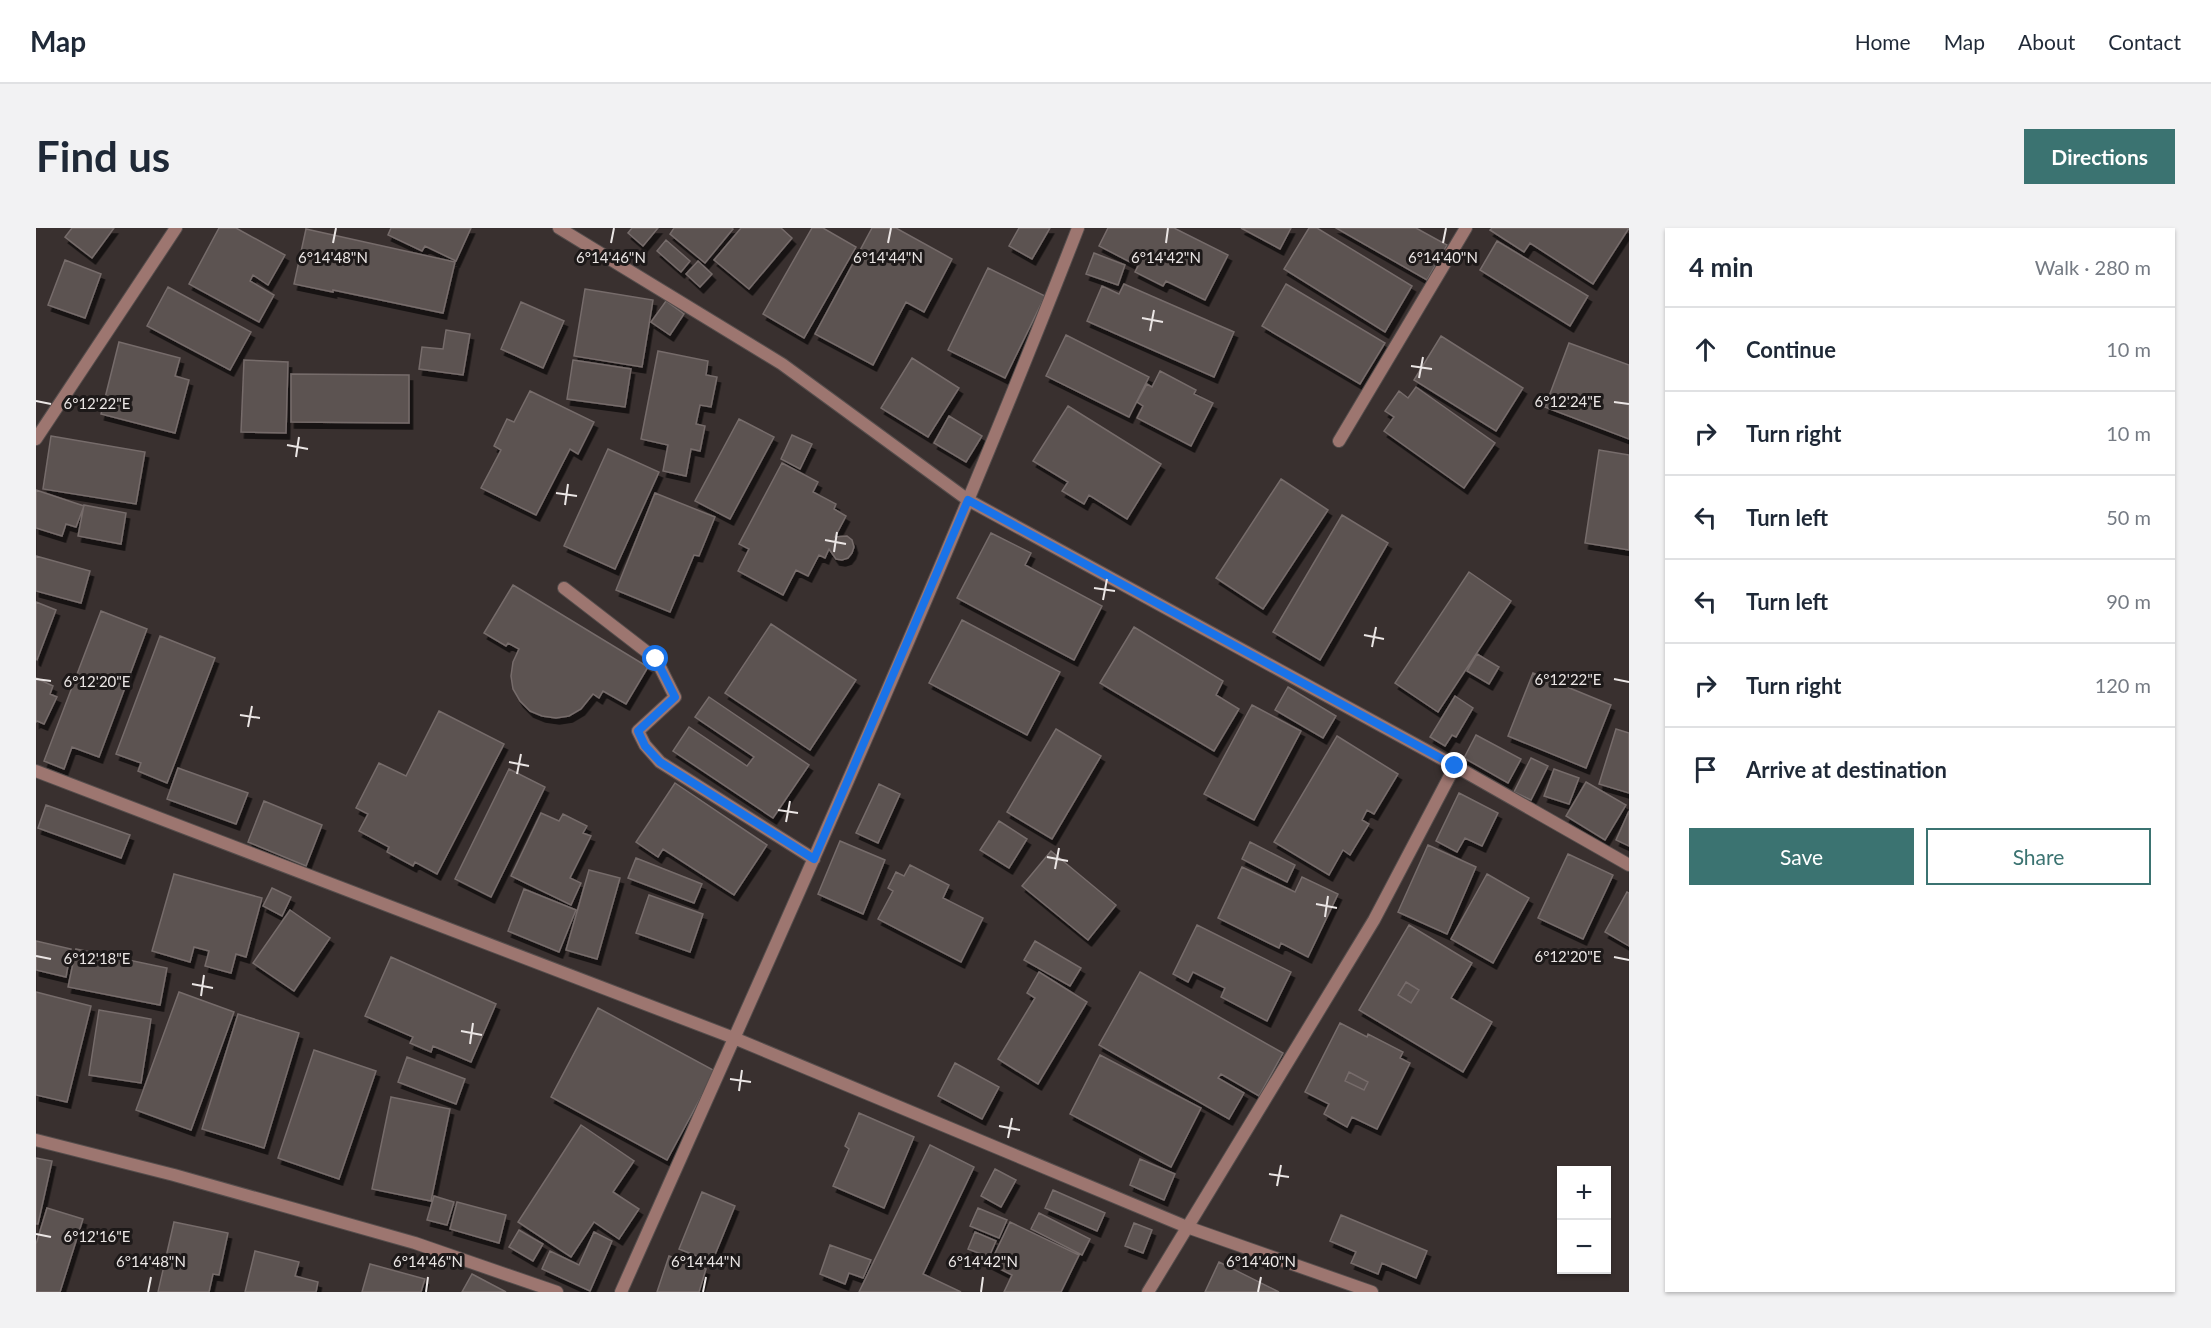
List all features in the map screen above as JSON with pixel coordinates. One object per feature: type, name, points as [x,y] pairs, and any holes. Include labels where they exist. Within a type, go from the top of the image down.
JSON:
[{"type":"street","points":[[36,439],[176,228]]},
{"type":"street","points":[[559,228],[782,364],[968,500],[1455,766],[1629,865]]},
{"type":"street","points":[[621,1292],[814,859],[1025,364],[1078,228]]},
{"type":"street","points":[[1339,441],[1466,228]]},
{"type":"street","points":[[564,588],[656,659],[675,697],[638,731],[645,746],[660,762],[814,859]]},
{"type":"street","points":[[1148,1292],[1374,920],[1455,766]]},
{"type":"street","points":[[36,771],[734,1038],[1187,1227],[1372,1292]]},
{"type":"street","points":[[36,1140],[174,1175],[415,1243],[557,1292]]},
{"type":"building","points":[[72,228],[114,228],[92,258],[65,237]]},
{"type":"building","points":[[219,228],[236,228],[285,255],[268,285],[253,275],[250,281],[274,295],[259,322],[189,284]]},
{"type":"building","points":[[391,228],[471,228],[456,261],[425,246],[422,251],[388,235]]},
{"type":"building","points":[[632,228],[658,228],[643,246],[628,233]]},
{"type":"building","points":[[674,228],[733,229],[705,263],[670,234]]},
{"type":"building","points":[[741,228],[781,228],[792,238],[749,289],[714,260]]},
{"type":"building","points":[[812,228],[823,228],[856,247],[804,338],[763,314]]},
{"type":"building","points":[[872,228],[896,228],[952,259],[924,312],[906,302],[873,365],[815,334]]},
{"type":"building","points":[[1019,228],[1050,228],[1032,259],[1009,246]]},
{"type":"building","points":[[1108,228],[1174,228],[1228,255],[1205,300],[1166,281],[1163,286],[1135,272],[1138,266],[1099,246]]},
{"type":"building","points":[[1241,228],[1291,228],[1280,249]]},
{"type":"building","points":[[1309,228],[1317,228],[1412,286],[1385,332],[1284,269]]},
{"type":"building","points":[[1336,228],[1416,228],[1447,245],[1427,280]]},
{"type":"building","points":[[1492,228],[1629,228],[1593,284],[1530,243],[1524,252],[1490,230]]},
{"type":"building","points":[[306,229],[455,262],[443,313],[294,284]]},
{"type":"building","points":[[666,240],[690,261],[681,272],[657,251]]},
{"type":"building","points":[[1497,241],[1588,296],[1570,326],[1480,270]]},
{"type":"building","points":[[1094,253],[1125,265],[1118,285],[1086,274]]},
{"type":"building","points":[[65,260],[101,274],[85,318],[48,305]]},
{"type":"building","points":[[698,261],[712,274],[700,287],[686,274]]},
{"type":"building","points":[[988,268],[1045,296],[1005,378],[948,350]]},
{"type":"building","points":[[1124,284],[1234,332],[1214,377],[1087,321],[1102,286],[1119,294]]},
{"type":"building","points":[[1286,284],[1385,343],[1360,384],[1262,326]]},
{"type":"building","points":[[168,287],[251,332],[230,370],[147,326]]},
{"type":"building","points":[[585,289],[653,300],[642,367],[574,356]]},
{"type":"building","points":[[666,301],[684,314],[670,335],[651,322]]},
{"type":"building","points":[[521,302],[564,321],[543,368],[501,349]]},
{"type":"building","points":[[446,330],[470,334],[463,375],[419,369],[422,347],[443,349]]},
{"type":"building","points":[[1066,335],[1149,377],[1129,417],[1046,376]]},
{"type":"building","points":[[1441,336],[1523,388],[1496,431],[1414,380]]},
{"type":"building","points":[[119,342],[180,358],[175,376],[189,380],[175,433],[101,414]]},
{"type":"building","points":[[1569,343],[1629,365],[1629,439],[1545,407]]},
{"type":"building","points":[[658,351],[708,361],[706,375],[717,377],[711,407],[700,405],[696,424],[705,426],[700,451],[691,449],[686,476],[663,471],[668,445],[641,439]]},
{"type":"building","points":[[912,358],[959,388],[928,437],[881,408]]},
{"type":"building","points":[[244,360],[288,362],[286,433],[241,432]]},
{"type":"building","points":[[573,360],[631,369],[625,407],[567,399]]},
{"type":"building","points":[[1160,371],[1196,390],[1194,394],[1213,403],[1191,446],[1137,418],[1143,406],[1137,402],[1147,384],[1152,387]]},
{"type":"building","points":[[291,374],[409,375],[409,423],[291,422]]},
{"type":"building","points":[[1416,387],[1495,443],[1464,488],[1384,431],[1394,417],[1385,411],[1399,391],[1408,398]]},
{"type":"building","points":[[530,391],[594,422],[578,454],[570,449],[536,515],[481,488],[501,450],[494,446],[507,419],[514,422]]},
{"type":"building","points":[[1068,406],[1161,464],[1127,519],[1089,495],[1084,504],[1062,491],[1068,482],[1033,461]]},
{"type":"building","points":[[949,416],[982,436],[966,462],[934,443]]},
{"type":"building","points":[[739,419],[774,437],[730,519],[695,501]]},
{"type":"building","points":[[792,435],[812,444],[800,469],[781,459]]},
{"type":"building","points":[[51,436],[145,452],[136,504],[43,489]]},
{"type":"building","points":[[608,449],[659,472],[615,569],[564,546]]},
{"type":"building","points":[[1599,450],[1629,455],[1629,550],[1585,543]]},
{"type":"building","points":[[782,463],[818,482],[813,492],[836,504],[834,509],[846,516],[835,537],[847,536],[852,540],[854,547],[848,558],[842,560],[836,559],[829,549],[825,558],[819,555],[808,576],[796,570],[783,595],[738,571],[749,549],[739,544]]},
{"type":"building","points":[[1281,479],[1328,510],[1263,609],[1216,578]]},
{"type":"building","points":[[36,490],[84,506],[76,527],[66,524],[62,536],[36,528]]},
{"type":"building","points":[[655,493],[715,517],[699,556],[694,555],[670,612],[616,590]]},
{"type":"building","points":[[84,505],[126,513],[121,544],[78,536]]},
{"type":"building","points":[[1342,515],[1388,543],[1320,660],[1273,632]]},
{"type":"building","points":[[991,533],[1031,553],[1025,565],[1102,606],[1074,660],[957,598]]},
{"type":"building","points":[[36,556],[90,571],[81,603],[36,591]]},
{"type":"building","points":[[1469,572],[1511,601],[1438,712],[1395,683]]},
{"type":"building","points":[[513,585],[648,667],[626,704],[603,691],[599,698],[593,694],[581,709],[569,716],[556,718],[530,711],[520,701],[513,689],[511,676],[513,662],[519,649],[508,643],[506,646],[484,633]]},
{"type":"building","points":[[36,602],[56,610],[37,660],[36,659]]},
{"type":"building","points":[[101,611],[147,629],[99,757],[72,747],[64,769],[44,761]]},
{"type":"building","points":[[962,620],[1060,672],[1027,735],[929,683]]},
{"type":"building","points":[[771,624],[856,680],[810,750],[725,693]]},
{"type":"building","points":[[1134,627],[1223,681],[1216,695],[1239,709],[1214,751],[1100,683]]},
{"type":"building","points":[[160,636],[215,658],[167,783],[138,771],[141,763],[116,754]]},
{"type":"building","points":[[1477,654],[1499,667],[1489,684],[1467,671]]},
{"type":"building","points":[[1533,673],[1611,705],[1586,768],[1508,736]]},
{"type":"building","points":[[36,678],[53,686],[50,694],[57,697],[44,724],[36,722]]},
{"type":"building","points":[[1288,687],[1336,716],[1323,738],[1275,710]]},
{"type":"building","points":[[1455,696],[1473,708],[1456,737],[1452,735],[1445,746],[1430,737]]},
{"type":"building","points":[[709,697],[809,765],[773,818],[673,751],[689,727],[747,766],[754,757],[695,717]]},
{"type":"building","points":[[1252,705],[1301,731],[1254,820],[1204,794]]},
{"type":"building","points":[[439,711],[504,744],[437,874],[415,862],[413,866],[387,852],[389,847],[359,831],[368,814],[356,808],[379,763],[406,776]]},
{"type":"building","points":[[1056,729],[1101,756],[1052,839],[1007,812]]},
{"type":"building","points":[[1616,729],[1629,733],[1629,793],[1599,784]]},
{"type":"building","points":[[1476,735],[1521,759],[1508,783],[1464,758]]},
{"type":"building","points":[[1337,736],[1398,774],[1374,814],[1367,810],[1362,820],[1369,824],[1350,855],[1343,850],[1329,875],[1274,842]]},
{"type":"building","points":[[1531,758],[1548,766],[1531,800],[1514,792]]},
{"type":"building","points":[[178,768],[248,793],[236,824],[167,799]]},
{"type":"building","points":[[509,769],[545,787],[491,897],[455,879]]},
{"type":"building","points":[[1554,769],[1579,778],[1569,804],[1544,796]]},
{"type":"building","points":[[1586,782],[1626,805],[1605,840],[1566,816]]},
{"type":"building","points":[[675,783],[767,845],[734,895],[663,849],[658,857],[636,842]]},
{"type":"building","points":[[879,784],[900,794],[878,843],[856,833]]},
{"type":"building","points":[[1459,793],[1498,813],[1482,846],[1465,838],[1457,852],[1436,841]]},
{"type":"building","points":[[264,801],[322,825],[306,866],[248,842]]},
{"type":"building","points":[[46,805],[130,835],[121,858],[38,828]]},
{"type":"building","points":[[1629,811],[1629,846],[1616,840]]},
{"type":"building","points":[[541,813],[559,821],[563,814],[587,826],[583,833],[591,836],[570,878],[581,883],[571,905],[511,876]]},
{"type":"building","points":[[999,821],[1027,839],[1009,868],[980,850]]},
{"type":"building","points":[[840,841],[885,860],[863,914],[818,894]]},
{"type":"building","points":[[1250,842],[1295,865],[1287,882],[1242,859]]},
{"type":"building","points":[[1428,845],[1476,867],[1447,934],[1398,912]]},
{"type":"building","points":[[1051,851],[1116,905],[1088,940],[1022,886]]},
{"type":"building","points":[[1568,854],[1613,875],[1583,939],[1538,918]]},
{"type":"building","points":[[636,858],[702,884],[694,903],[628,878]]},
{"type":"building","points":[[910,865],[949,885],[943,898],[983,918],[961,962],[878,919],[893,891],[888,888],[896,872],[904,876]]},
{"type":"building","points":[[1242,867],[1295,892],[1302,877],[1338,894],[1308,957],[1281,943],[1279,948],[1218,918]]},
{"type":"building","points":[[589,870],[620,878],[597,959],[566,950]]},
{"type":"building","points":[[174,874],[262,898],[246,957],[236,954],[231,973],[205,966],[209,951],[194,947],[190,962],[152,951]]},
{"type":"building","points":[[1487,874],[1529,898],[1493,963],[1451,939]]},
{"type":"building","points":[[272,888],[291,897],[282,916],[263,906]]},
{"type":"building","points":[[524,889],[576,910],[559,952],[508,931]]},
{"type":"building","points":[[1627,892],[1629,893],[1629,946],[1605,932]]},
{"type":"building","points":[[649,895],[703,914],[690,952],[636,933]]},
{"type":"building","points":[[290,910],[330,938],[294,991],[253,963]]},
{"type":"building","points":[[1197,925],[1291,972],[1267,1021],[1221,997],[1225,988],[1193,972],[1188,982],[1173,974]]},
{"type":"building","points":[[1409,925],[1472,963],[1451,998],[1492,1022],[1463,1072],[1359,1010]],"holes":[[[1406,982],[1419,990],[1411,1003],[1398,995]]]},
{"type":"building","points":[[36,941],[71,949],[66,977],[36,970]]},
{"type":"building","points":[[1035,941],[1081,968],[1070,986],[1024,960]]},
{"type":"building","points":[[76,949],[167,968],[160,1005],[68,987]]},
{"type":"building","points":[[391,957],[496,1004],[471,1062],[433,1046],[431,1052],[410,1043],[413,1037],[365,1016]]},
{"type":"building","points":[[1039,972],[1087,1002],[1038,1084],[998,1059],[1035,998],[1027,993]]},
{"type":"building","points":[[1140,972],[1283,1053],[1259,1096],[1221,1074],[1218,1078],[1244,1093],[1229,1119],[1099,1045]]},
{"type":"building","points":[[1406,982],[1419,990],[1411,1003],[1398,995]]},
{"type":"building","points":[[36,992],[91,1006],[67,1102],[36,1095]]},
{"type":"building","points":[[179,992],[234,1012],[191,1130],[136,1110]]},
{"type":"building","points":[[598,1008],[715,1071],[667,1160],[551,1097]]},
{"type":"building","points":[[99,1010],[151,1019],[141,1083],[89,1075]]},
{"type":"building","points":[[238,1014],[299,1033],[264,1148],[202,1129]]},
{"type":"building","points":[[1340,1023],[1403,1052],[1400,1058],[1410,1063],[1377,1129],[1352,1117],[1347,1127],[1324,1114],[1329,1104],[1305,1092]],"holes":[[[1349,1072],[1368,1082],[1364,1090],[1345,1081]]]},
{"type":"building","points":[[314,1050],[376,1071],[339,1179],[278,1158]]},
{"type":"building","points":[[1100,1055],[1201,1108],[1171,1167],[1070,1114]]},
{"type":"building","points":[[407,1057],[465,1079],[456,1104],[398,1082]]},
{"type":"building","points":[[955,1063],[999,1087],[982,1119],[938,1096]]},
{"type":"building","points":[[1349,1072],[1368,1082],[1364,1090],[1345,1081]]},
{"type":"building","points":[[391,1097],[450,1109],[431,1201],[372,1189]]},
{"type":"building","points":[[859,1113],[914,1137],[884,1208],[833,1186],[849,1149],[845,1146]]},
{"type":"building","points":[[581,1125],[634,1161],[613,1192],[639,1209],[619,1239],[594,1222],[571,1257],[518,1222]]},
{"type":"building","points":[[930,1145],[974,1167],[923,1274],[961,1292],[859,1292]]},
{"type":"building","points":[[36,1158],[52,1161],[38,1224],[36,1224]]},
{"type":"building","points":[[1140,1159],[1175,1174],[1164,1200],[1130,1185]]},
{"type":"building","points":[[995,1169],[1016,1180],[1001,1207],[981,1196]]},
{"type":"building","points":[[1053,1190],[1105,1213],[1097,1231],[1045,1208]]},
{"type":"building","points":[[702,1192],[735,1206],[712,1262],[679,1249]]},
{"type":"building","points":[[434,1196],[454,1202],[447,1225],[427,1220]]},
{"type":"building","points":[[457,1202],[506,1215],[499,1243],[450,1229]]},
{"type":"building","points":[[47,1208],[83,1219],[60,1292],[36,1292],[36,1244]]},
{"type":"building","points":[[978,1208],[1007,1220],[999,1238],[970,1226]]},
{"type":"building","points":[[1039,1213],[1090,1239],[1082,1255],[1031,1229]]},
{"type":"building","points":[[1341,1215],[1427,1251],[1416,1278],[1382,1263],[1378,1274],[1351,1263],[1356,1252],[1330,1241]]},
{"type":"building","points":[[174,1222],[228,1233],[219,1275],[213,1274],[209,1292],[158,1292]]},
{"type":"building","points":[[1010,1222],[1079,1255],[1061,1292],[1004,1292],[1012,1275],[990,1264]]},
{"type":"building","points":[[1134,1223],[1152,1230],[1143,1253],[1125,1246]]},
{"type":"building","points":[[519,1230],[543,1244],[533,1261],[509,1247]]},
{"type":"building","points":[[594,1232],[612,1241],[590,1291],[542,1269],[550,1251],[579,1265]]},
{"type":"building","points":[[975,1232],[996,1241],[989,1257],[968,1249]]},
{"type":"building","points":[[830,1245],[871,1260],[863,1278],[849,1273],[845,1284],[820,1274]]},
{"type":"building","points":[[255,1251],[299,1262],[295,1276],[318,1282],[316,1292],[245,1292]]},
{"type":"building","points":[[669,1256],[706,1269],[699,1292],[657,1292]]},
{"type":"building","points":[[1219,1262],[1279,1292],[1205,1292]]},
{"type":"building","points":[[370,1264],[425,1279],[421,1292],[362,1292]]},
{"type":"building","points":[[472,1274],[506,1292],[462,1292]]},
{"type":"route","points":[[656,659],[675,697],[638,731],[645,746],[660,762],[814,859],[968,500],[1455,766]]}]
